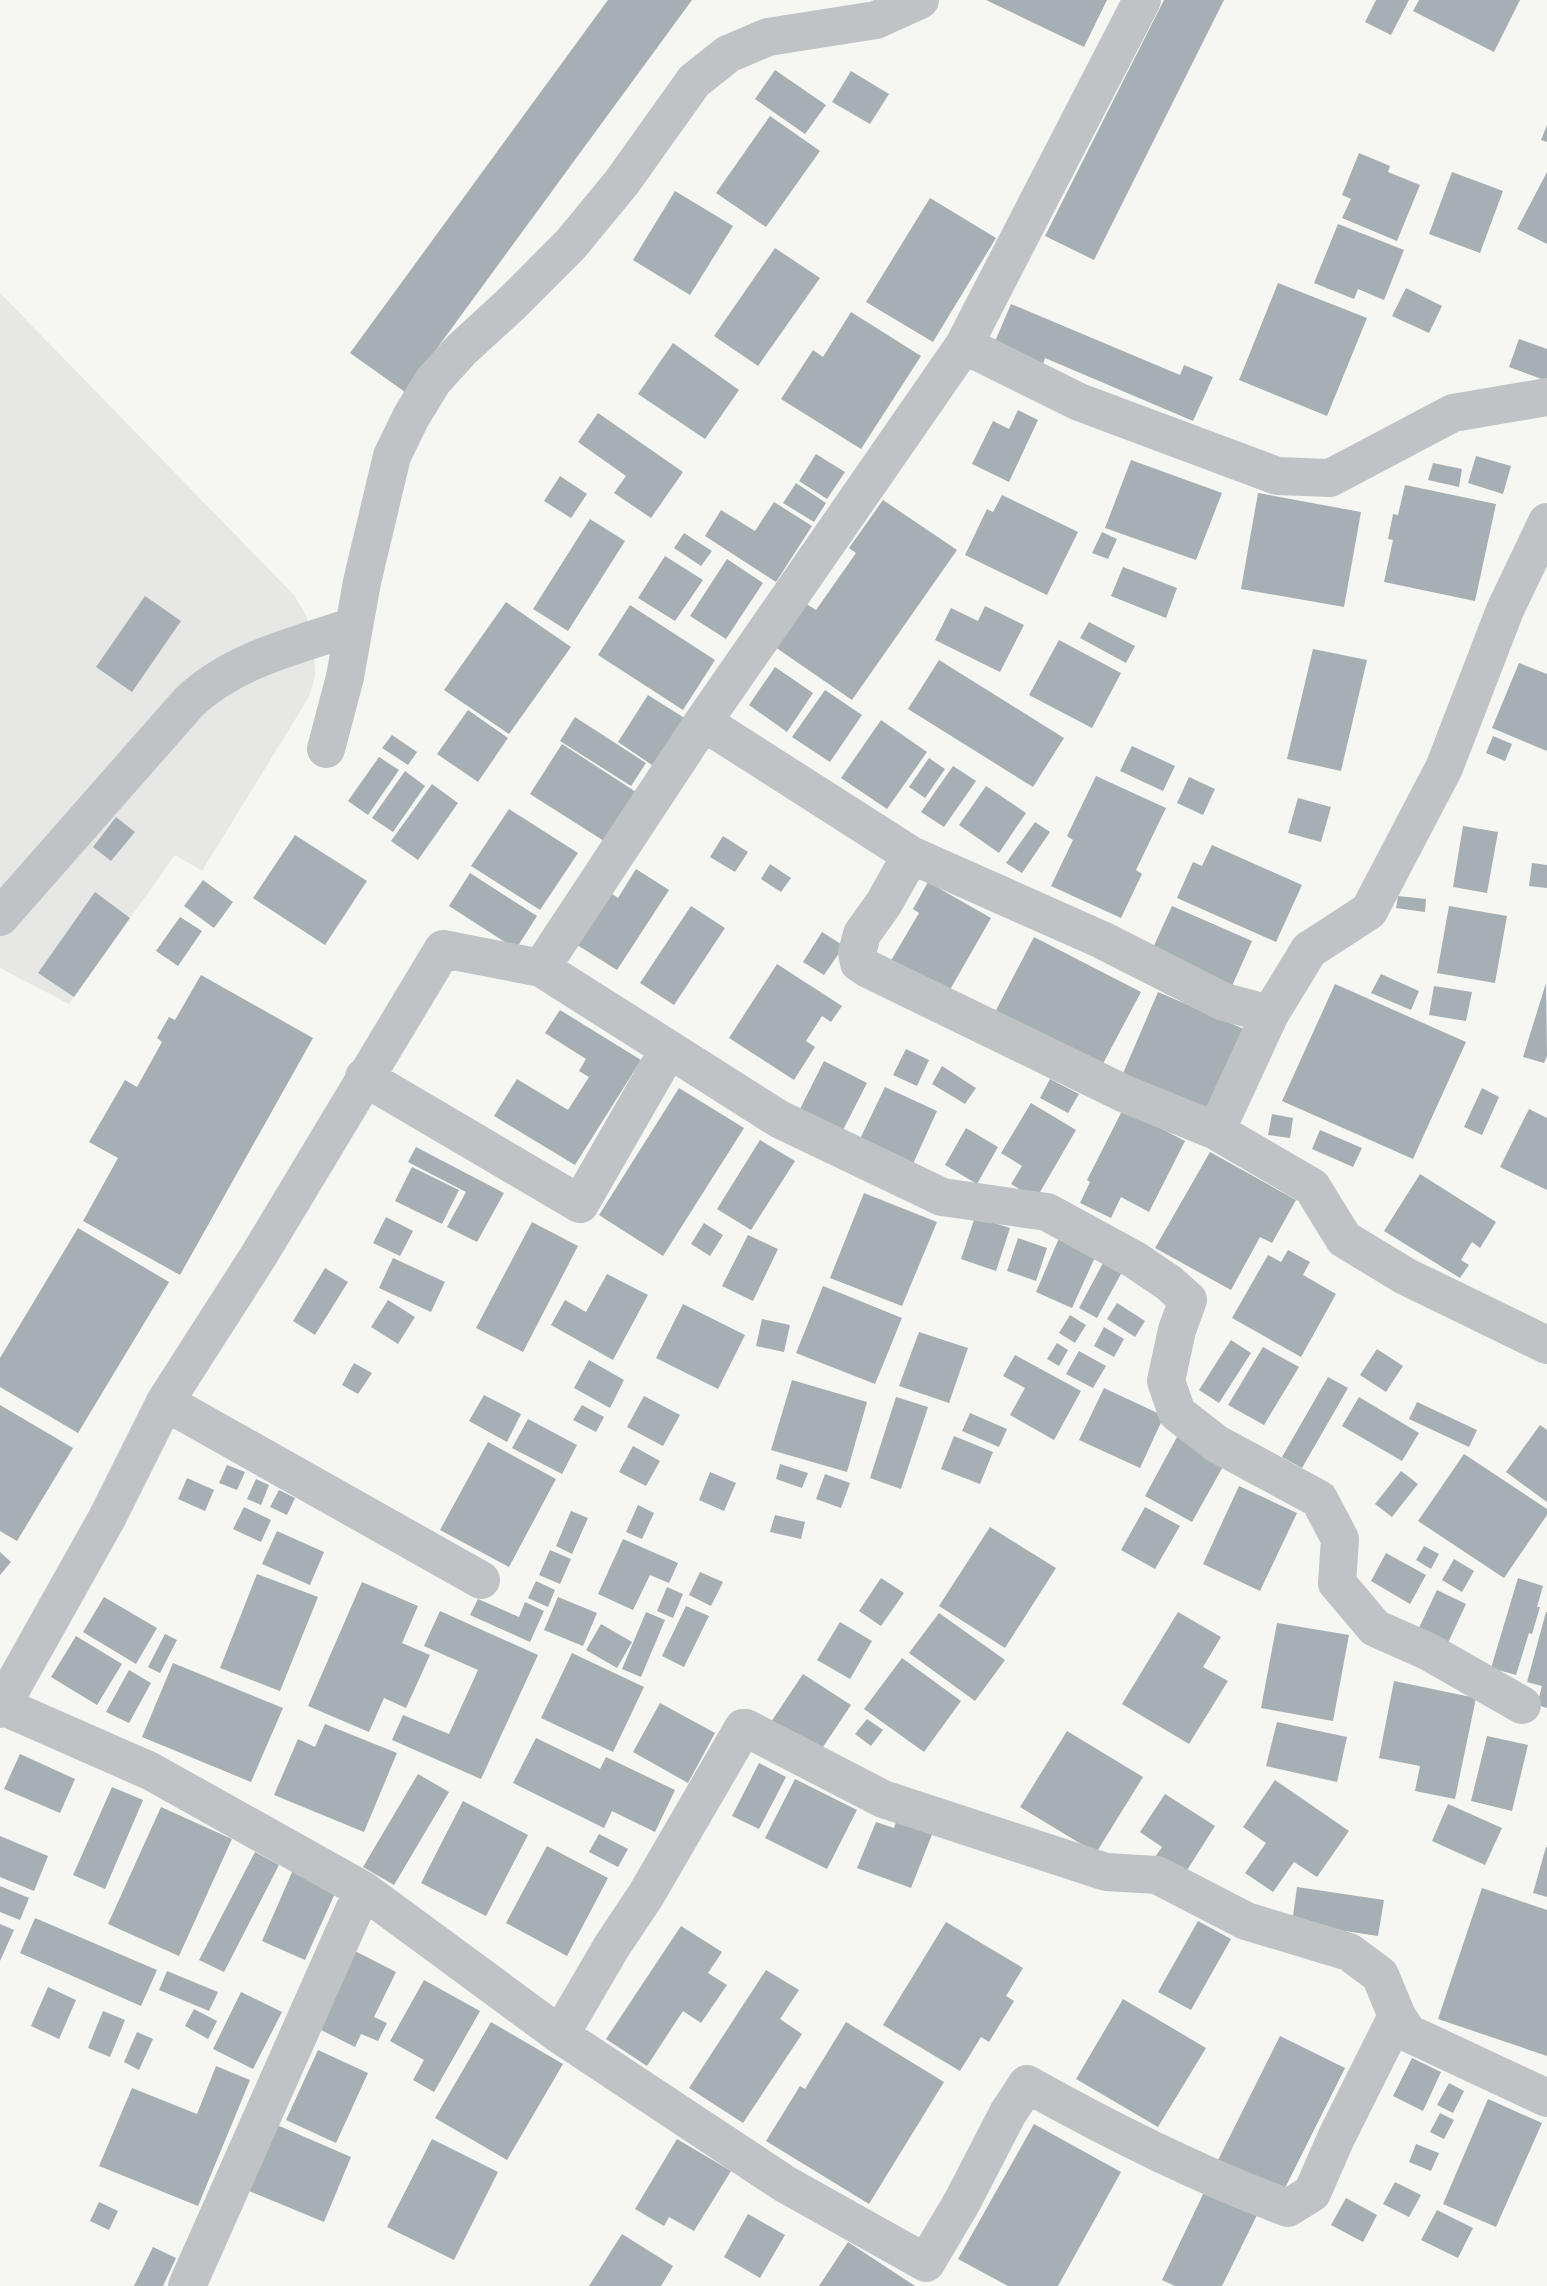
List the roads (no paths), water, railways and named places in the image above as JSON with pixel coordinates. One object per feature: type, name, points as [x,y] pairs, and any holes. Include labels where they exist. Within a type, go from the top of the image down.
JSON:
[{"type":"street","points":[[326,749],[345,677],[371,539],[392,456],[433,381],[461,350],[571,244],[622,182],[694,81],[728,54],[768,37],[876,20],[920,0]]},
{"type":"street","points":[[541,968],[703,722],[964,345],[1142,0]]},
{"type":"street","points":[[964,345],[1079,402],[1277,476],[1331,478],[1452,414],[1547,397]]},
{"type":"street","points":[[1216,1131],[1270,1014],[1309,950],[1369,911],[1444,768],[1505,610],[1547,522]]},
{"type":"street","points":[[0,917],[204,687],[243,664],[354,626]]},
{"type":"street","points":[[703,722],[911,856],[1102,940],[1224,1002],[1270,1014]]},
{"type":"street","points":[[911,856],[884,903],[862,934],[857,953],[859,963],[1125,1094],[1216,1131],[1312,1187],[1344,1239],[1405,1276],[1547,1345]]},
{"type":"street","points":[[1396,2016],[1312,2193],[1288,2208],[1224,2182],[1080,2114],[1027,2084],[1008,2113],[962,2202],[926,2263],[785,2184],[560,2035],[363,1890],[150,1771],[1,1707],[107,1518],[165,1402],[258,1255],[443,949],[541,968],[779,1119],[942,1197],[1046,1212],[1135,1260],[1169,1283],[1188,1300],[1177,1330],[1166,1381],[1177,1413],[1217,1444],[1319,1499],[1340,1539],[1337,1583],[1375,1628],[1429,1652],[1522,1704]]},
{"type":"street","points":[[364,1077],[580,1205],[669,1049]]},
{"type":"street","points":[[165,1402],[481,1580]]},
{"type":"street","points":[[560,2035],[612,1945],[646,1895],[743,1728],[883,1799],[1106,1872],[1157,1875],[1246,1921],[1349,1952],[1380,1975],[1396,2016],[1408,2033],[1547,2098]]},
{"type":"street","points":[[187,2286],[363,1890]]}]
